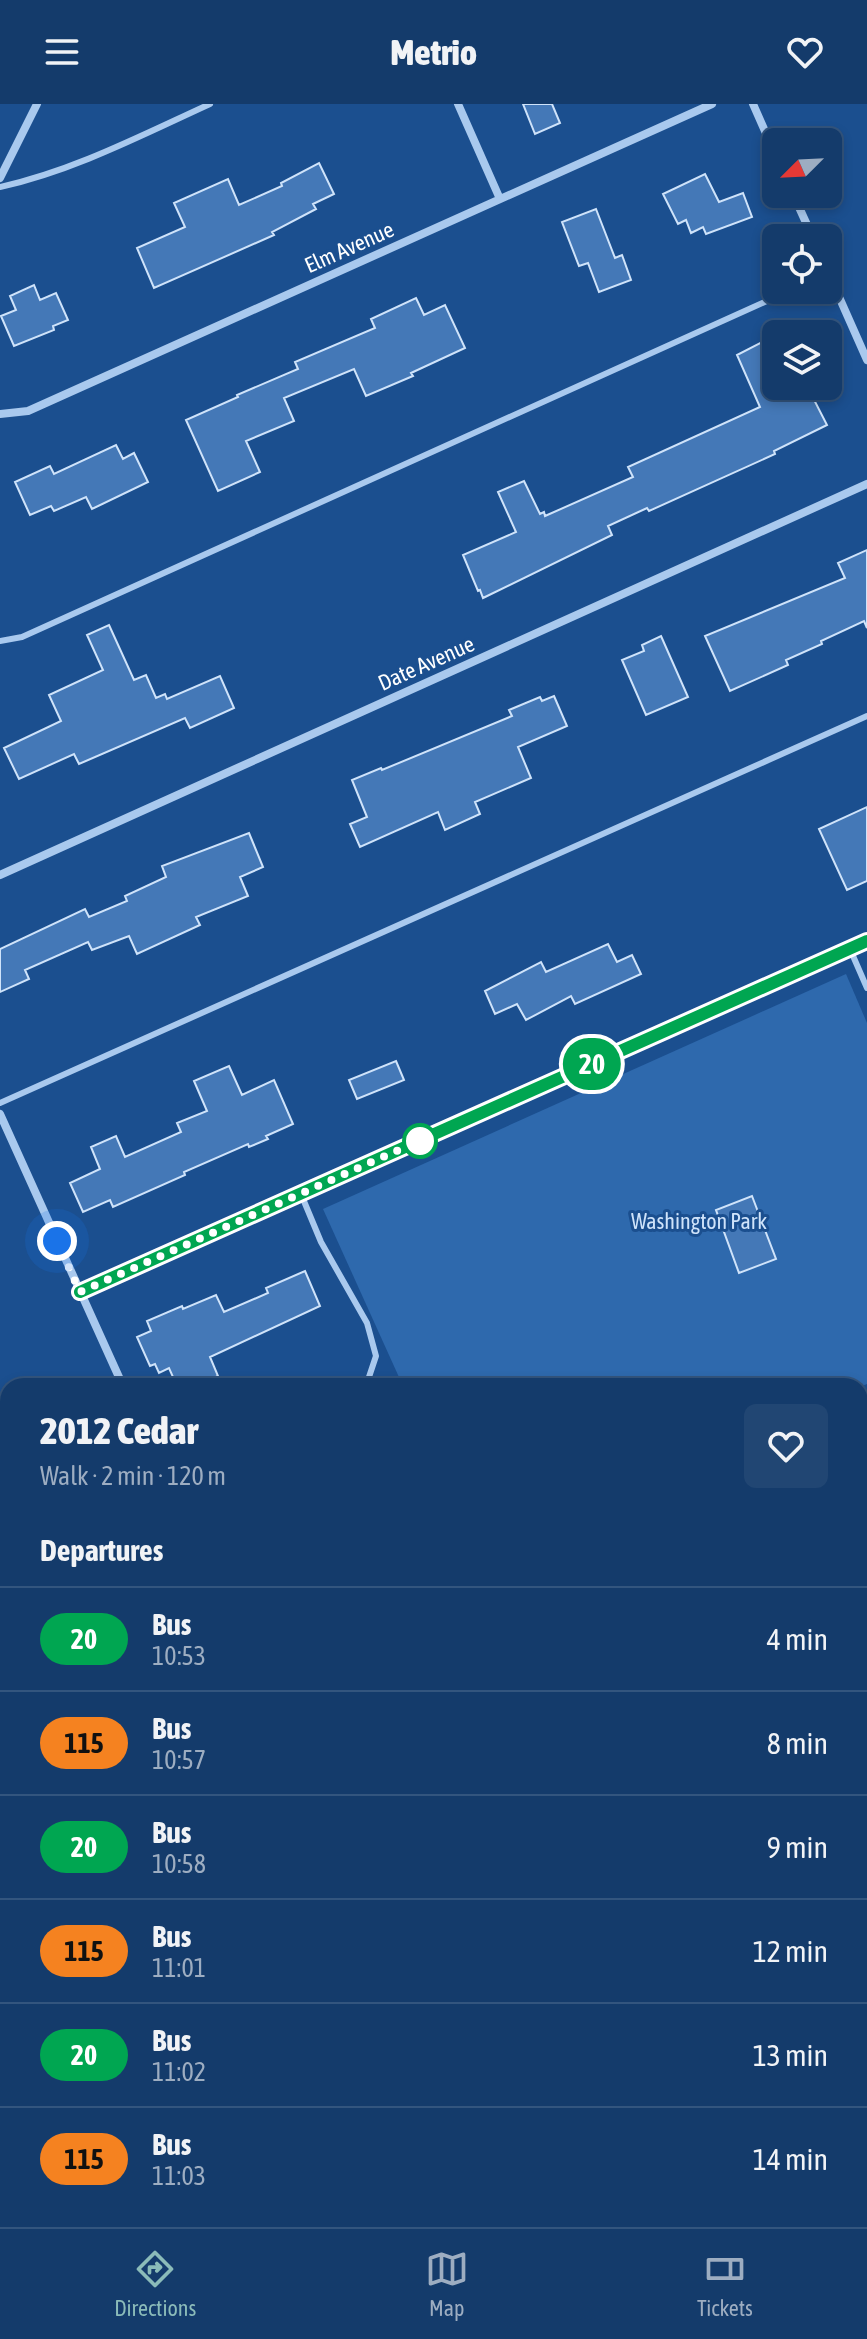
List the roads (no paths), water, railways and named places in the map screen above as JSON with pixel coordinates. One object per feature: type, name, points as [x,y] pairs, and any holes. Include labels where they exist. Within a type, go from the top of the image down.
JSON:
[{"type":"street","points":[[0,178],[37,104]]},
{"type":"street","points":[[458,104],[500,199]]},
{"type":"street","name":"Elm Avenue","points":[[0,414],[28,411],[712,104]]},
{"type":"street","points":[[753,104],[764,128]]},
{"type":"street","points":[[842,304],[867,360]]},
{"type":"street","name":"Date Avenue","points":[[0,875],[867,484]]},
{"type":"street","points":[[80,1292],[867,941]]},
{"type":"street","points":[[0,1114],[119,1378]]},
{"type":"lane","points":[[0,187],[26,181],[100,154],[210,104]]},
{"type":"lane","points":[[0,641],[22,637],[762,303]]},
{"type":"lane","points":[[0,1103],[867,716]]},
{"type":"lane","points":[[850,949],[867,988]]},
{"type":"lane","points":[[301,1194],[321,1242],[367,1323],[376,1356],[369,1378]]},
{"type":"park label","name":"Washington Park","points":[[699,1221]]}]
